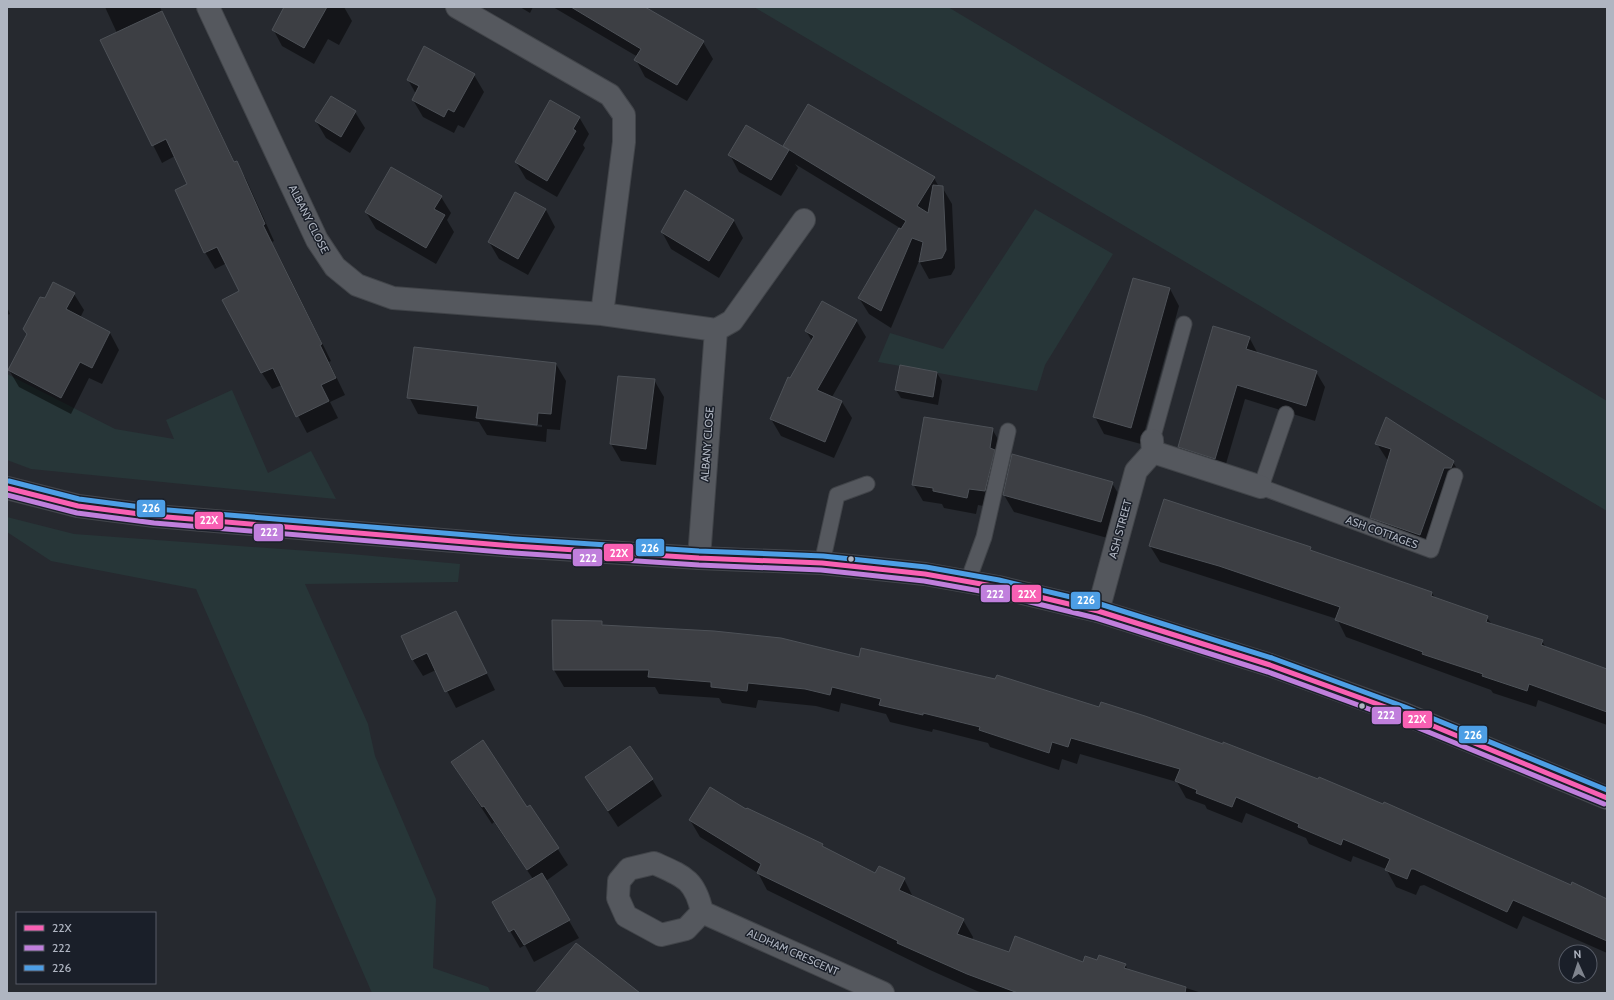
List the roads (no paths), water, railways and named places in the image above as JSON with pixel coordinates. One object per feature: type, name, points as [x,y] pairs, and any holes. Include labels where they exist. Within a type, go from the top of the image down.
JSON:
[{"type":"main road","points":[[7,488],[78,506],[155,516],[514,546],[699,558],[822,563],[968,581],[1098,611],[1270,665],[1402,713],[1607,798]]},
{"type":"street","name":"ALBANY CLOSE","points":[[208,7],[317,240],[335,266],[357,285],[393,298],[602,314],[716,330],[699,558]]},
{"type":"street","points":[[458,7],[610,95],[624,115],[624,142],[602,314]]},
{"type":"street","points":[[716,330],[732,321],[804,220]]},
{"type":"street","points":[[1152,446],[1261,487]]},
{"type":"street","name":"ASH STREET","points":[[1098,611],[1136,471],[1152,446]]},
{"type":"street","name":"ALDHAM CRESCENT","points":[[702,912],[883,993]]},
{"type":"lane","name":"ASH STREET","points":[[1152,446],[1184,324]]},
{"type":"lane","points":[[1261,487],[1286,414]]},
{"type":"lane","points":[[968,581],[984,537],[1008,431]]},
{"type":"lane","name":"ASH COTTAGES","points":[[1261,487],[1431,550],[1455,476]]},
{"type":"lane","points":[[822,563],[837,495],[867,484]]}]
